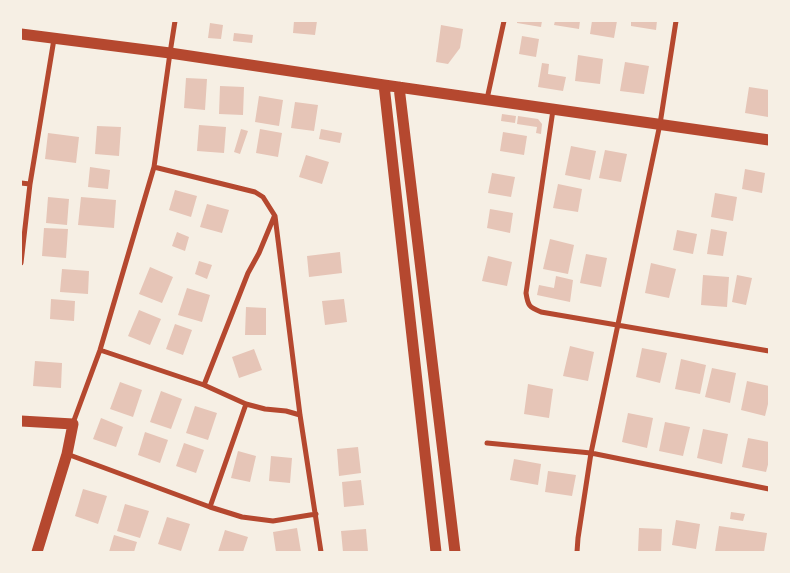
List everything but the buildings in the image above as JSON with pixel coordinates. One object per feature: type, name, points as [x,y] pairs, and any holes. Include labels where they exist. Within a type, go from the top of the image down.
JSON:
[{"type":"main road","points":[[21,34],[170,53],[769,140]]},
{"type":"main road","points":[[384,85],[436,552]]},
{"type":"main road","points":[[399,87],[455,552]]},
{"type":"main road","points":[[21,421],[73,424],[67,454],[37,552]]},
{"type":"street","points":[[73,424],[100,350],[154,168],[175,21]]},
{"type":"street","points":[[487,99],[504,21]]},
{"type":"street","points":[[577,552],[591,454],[660,124],[676,21]]},
{"type":"street","points":[[21,263],[30,184],[54,39]]},
{"type":"street","points":[[553,109],[526,293],[528,304],[531,308],[541,312],[618,326],[769,351]]},
{"type":"street","points":[[154,168],[255,192],[263,197],[275,216],[300,415],[321,552]]},
{"type":"street","points":[[21,183],[30,184]]},
{"type":"street","points":[[204,385],[248,273],[275,216]]},
{"type":"street","points":[[100,350],[204,385],[246,404],[300,415]]},
{"type":"street","points":[[210,507],[246,404]]},
{"type":"street","points":[[487,443],[591,454],[769,489]]},
{"type":"street","points":[[67,454],[242,517],[273,521],[316,514]]}]
